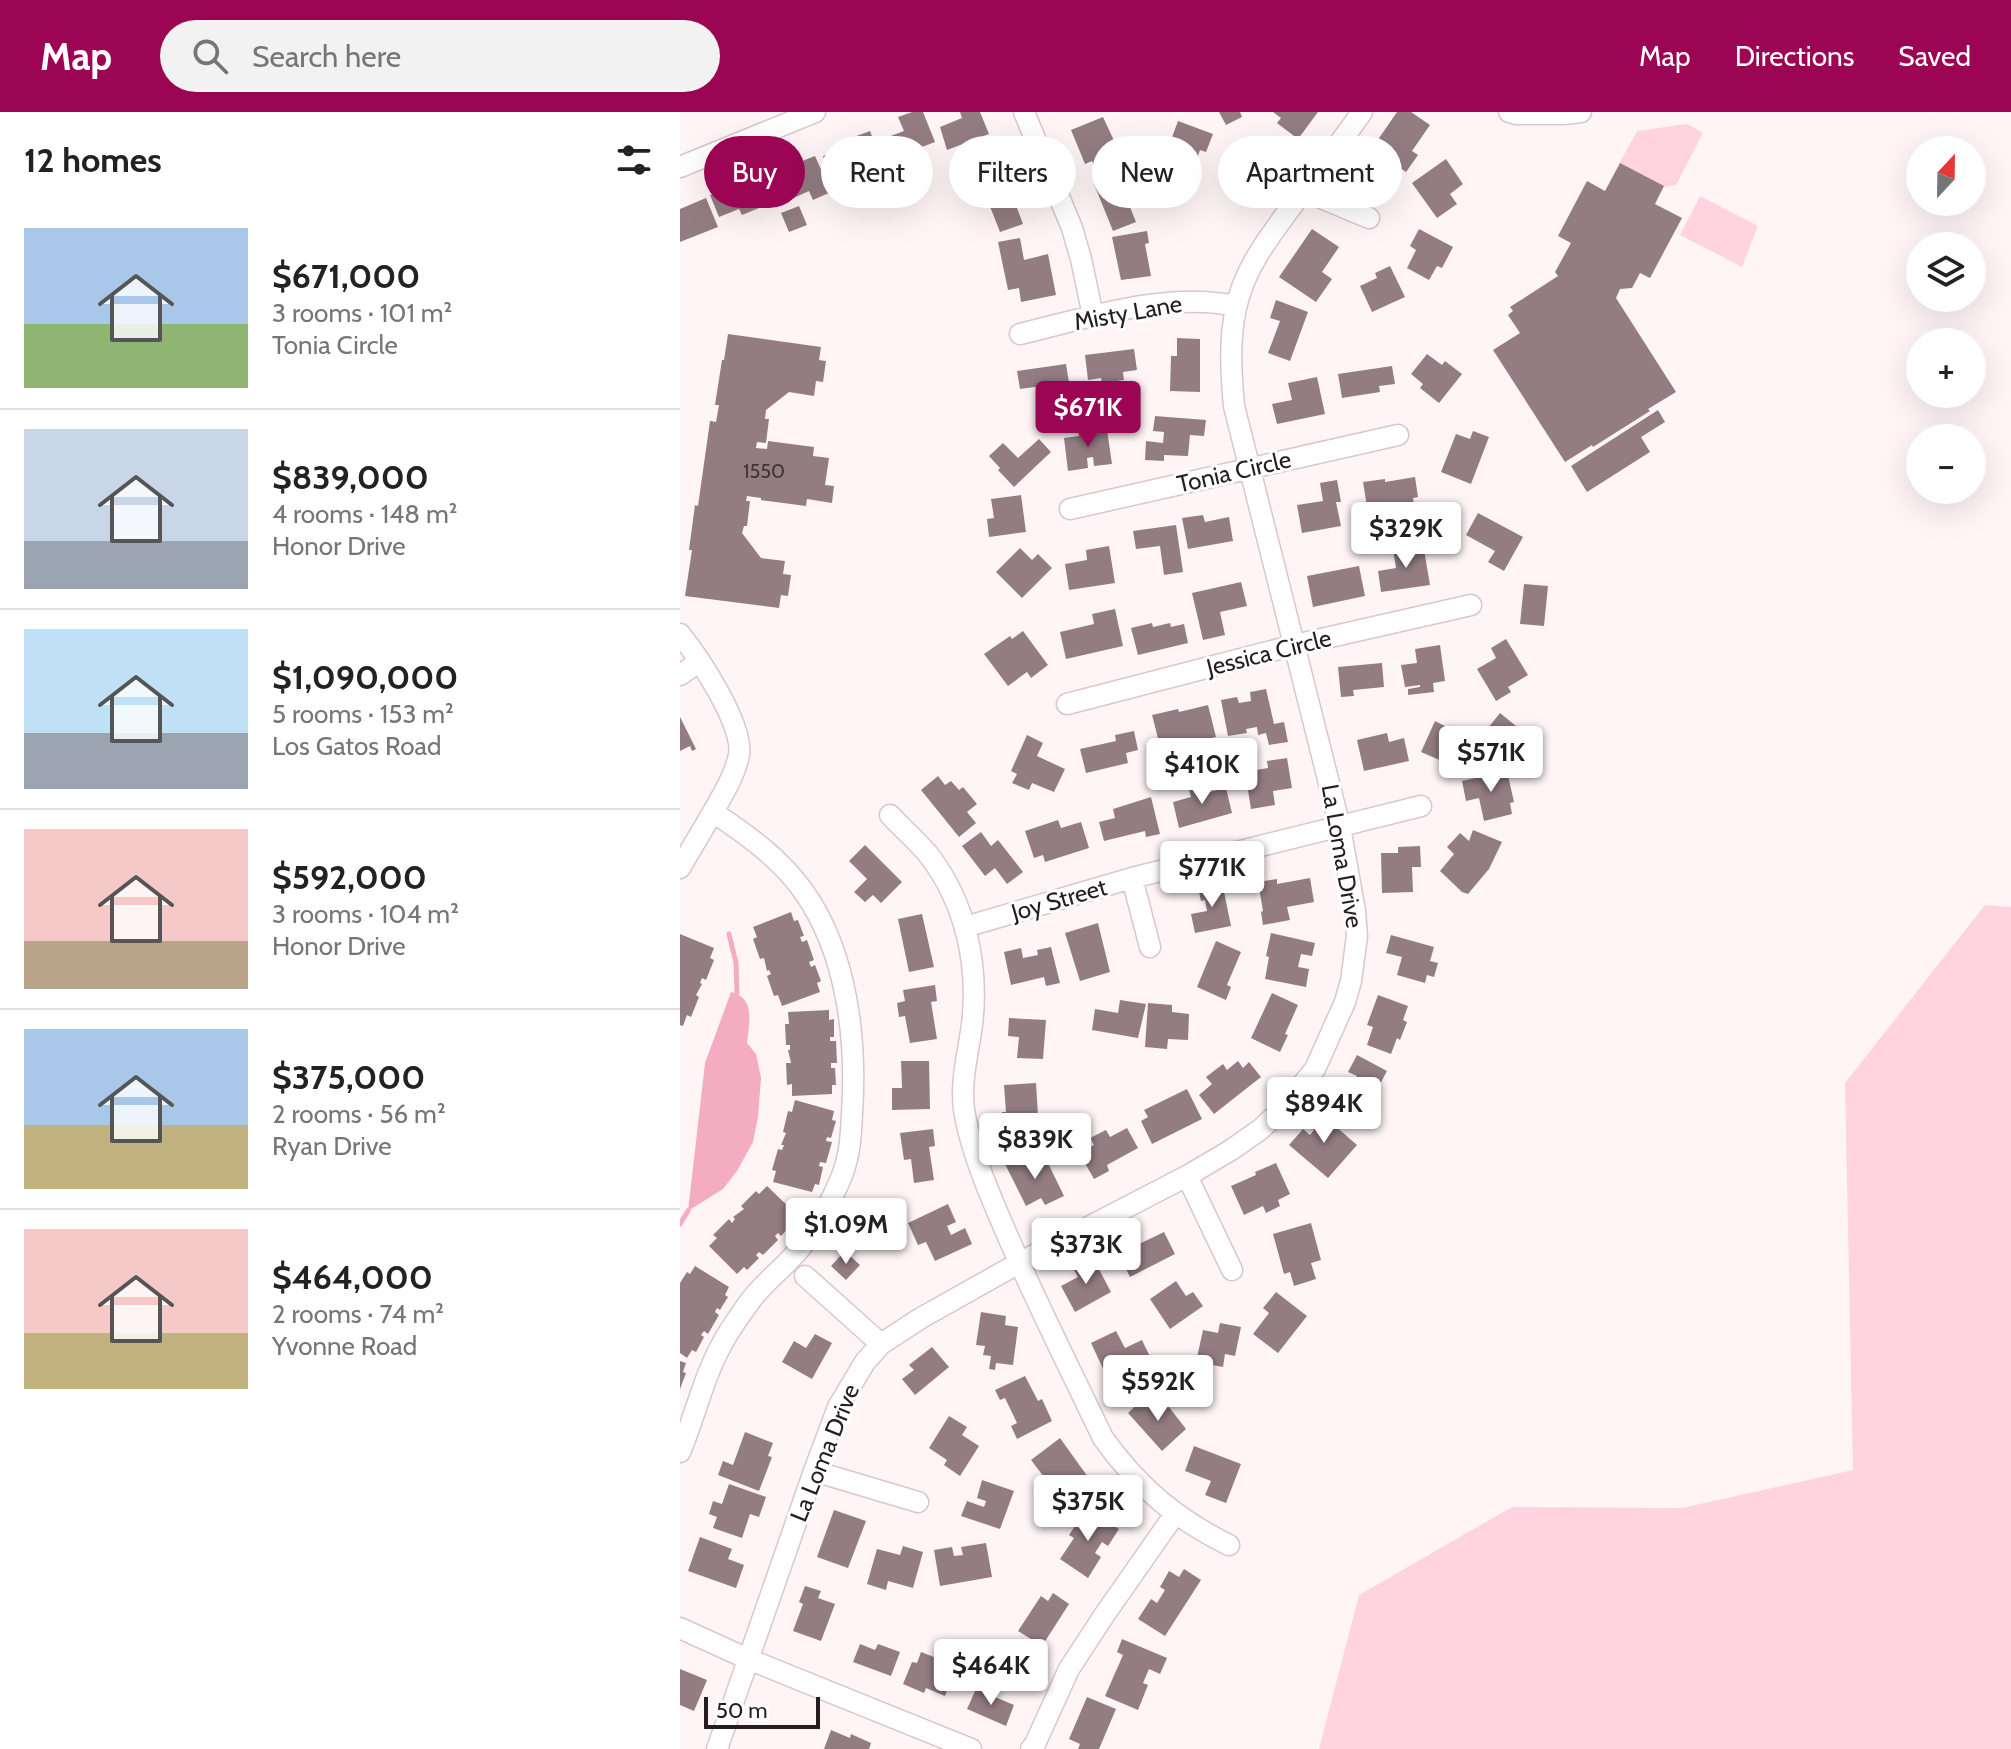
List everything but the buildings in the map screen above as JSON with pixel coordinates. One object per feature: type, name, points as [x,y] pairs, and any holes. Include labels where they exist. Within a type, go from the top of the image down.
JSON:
[{"type":"street","points":[[680,167],[815,112]]},
{"type":"street","points":[[1024,112],[1072,228],[1093,316]]},
{"type":"street","name":"La Loma Drive","points":[[1344,136],[1362,112]]},
{"type":"street","points":[[1509,112],[1581,112]]},
{"type":"street","name":"La Loma Drive","points":[[717,1749],[838,1407],[865,1362],[881,1344],[921,1318],[1187,1176],[1261,1129],[1315,1069],[1335,1027],[1351,981],[1357,936],[1355,911],[1340,827],[1234,406],[1231,373],[1236,306],[1247,275],[1261,249],[1291,208]]},
{"type":"street","points":[[1345,208],[1369,218]]},
{"type":"street","name":"Misty Lane","points":[[1020,334],[1157,304],[1215,301],[1236,306]]},
{"type":"street","name":"Tonia Circle","points":[[1070,509],[1398,435]]},
{"type":"street","name":"Jessica Circle","points":[[1067,704],[1295,645],[1471,605]]},
{"type":"street","points":[[680,634],[730,716],[739,747],[739,757],[729,782],[680,868]]},
{"type":"street","points":[[680,675],[699,662]]},
{"type":"street","name":"Joy Street","points":[[965,927],[1132,878],[1421,806]]},
{"type":"street","points":[[680,1452],[721,1345],[751,1299],[801,1247],[822,1216],[846,1163],[852,1129],[853,1053],[849,1011],[839,968],[823,924],[792,876],[758,844],[713,812]]},
{"type":"street","points":[[890,815],[934,864],[956,901],[965,927],[974,973],[964,1113],[980,1172],[1019,1263],[1103,1438],[1120,1461],[1175,1514],[1229,1545]]},
{"type":"street","points":[[1132,878],[1150,947]]},
{"type":"street","points":[[1187,1176],[1232,1270]]},
{"type":"street","points":[[805,1276],[881,1344]]},
{"type":"street","points":[[814,1471],[918,1502]]},
{"type":"street","points":[[1031,1749],[1069,1669],[1175,1514]]},
{"type":"street","points":[[680,1628],[748,1659],[971,1749]]},
{"type":"shaded area","points":[[1687,124],[1703,133],[1676,185],[1664,187],[1619,164],[1637,131]]},
{"type":"shaded area","points":[[1700,196],[1758,226],[1742,267],[1680,235]]},
{"type":"shaded area","points":[[1985,905],[2011,907],[2011,1749],[1319,1749],[1359,1595],[1512,1507],[1682,1508],[1853,1470],[1845,1083]]},
{"type":"shaded area","points":[[731,992],[739,995],[748,1006],[747,1043],[756,1054],[761,1078],[758,1117],[753,1142],[737,1171],[723,1189],[688,1211],[705,1063]]},
{"type":"waterway","points":[[729,934],[736,963],[737,993]]},
{"type":"waterway","points":[[680,1224],[688,1211]]}]
